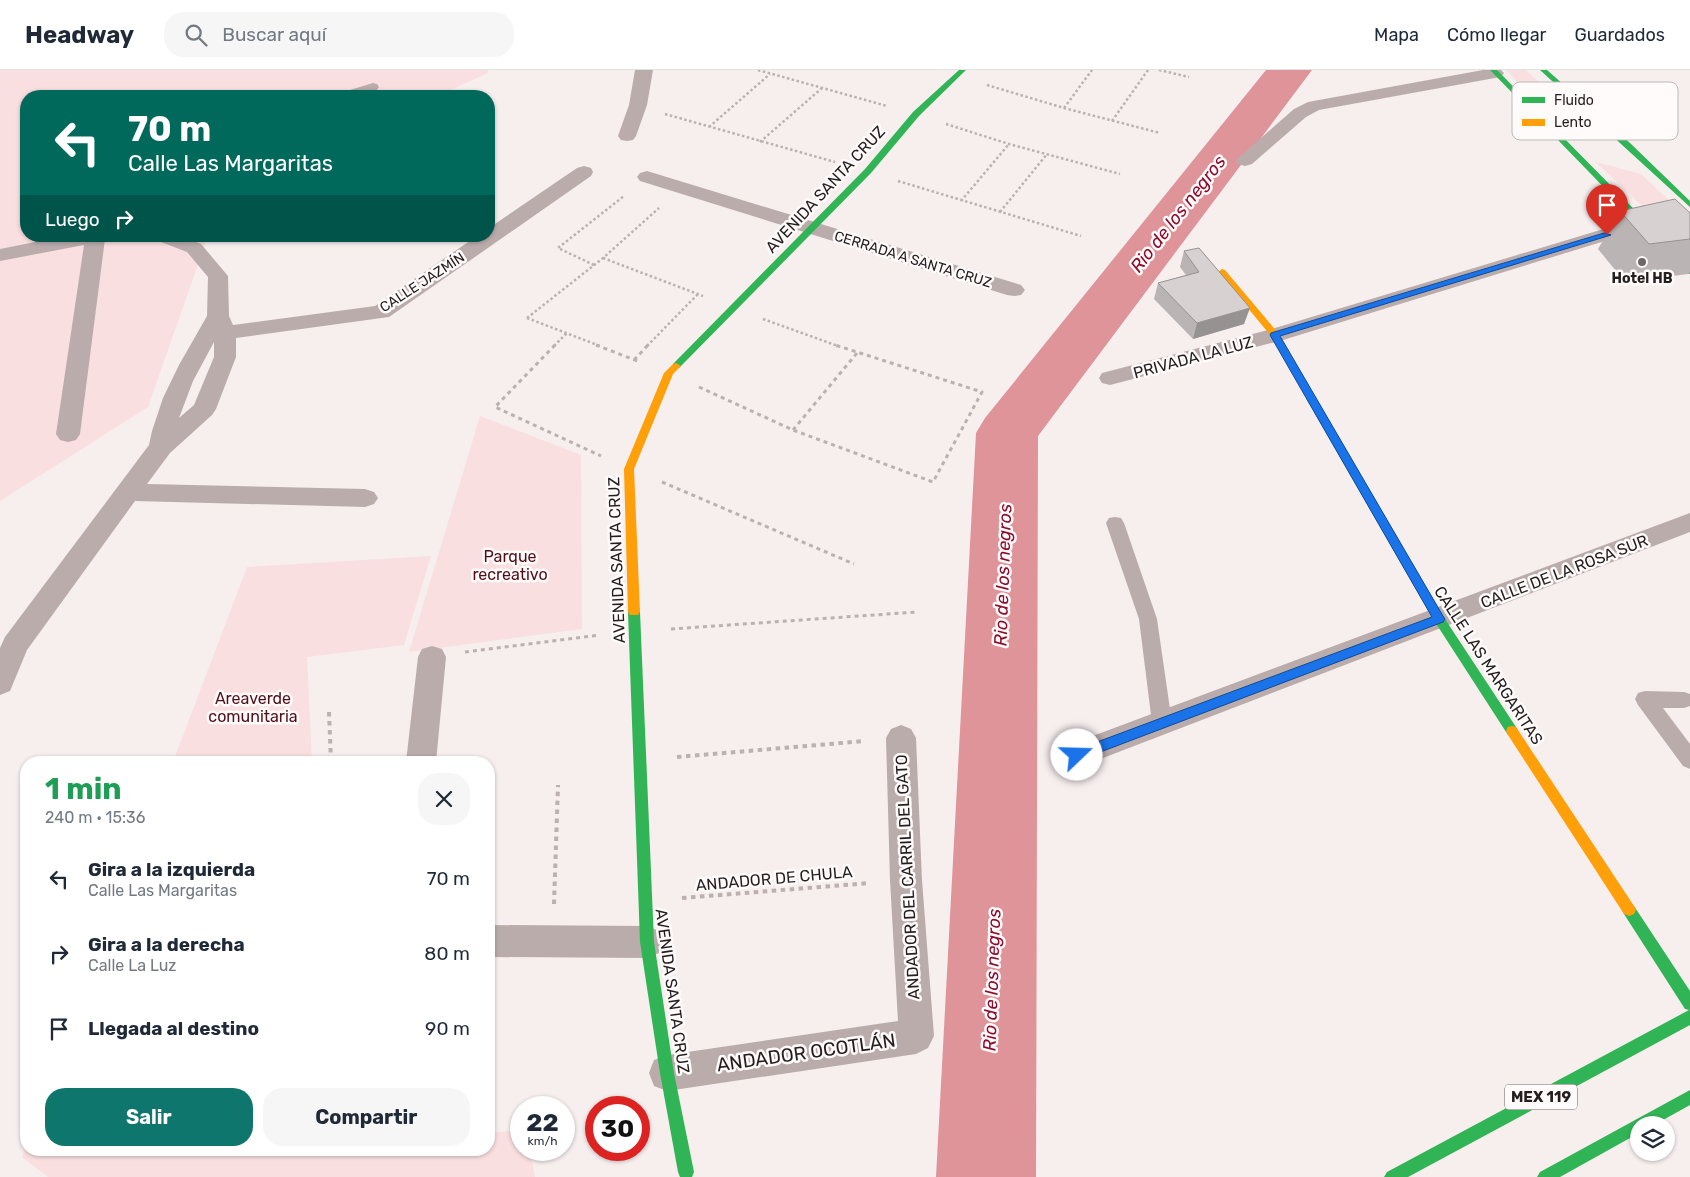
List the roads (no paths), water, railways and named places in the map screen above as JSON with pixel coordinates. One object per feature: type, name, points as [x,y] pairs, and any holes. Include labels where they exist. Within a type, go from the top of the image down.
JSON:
[{"type":"street","points":[[627,136],[638,105],[644,70]]},
{"type":"street","points":[[1543,70],[1556,82]]},
{"type":"street","points":[[1245,160],[1300,113],[1314,106],[1494,72],[1512,89]]},
{"type":"street","name":"AVENIDA SANTA CRUZ","points":[[686,1172],[667,1073],[647,942],[629,468],[669,374],[732,307],[868,171],[916,114],[960,73]]},
{"type":"street","points":[[1563,140],[1690,271]]},
{"type":"street","points":[[1621,140],[1690,205]]},
{"type":"street","points":[[1615,152],[1626,148],[1627,145]]},
{"type":"street","name":"CALLE JAZMÍN","points":[[495,233],[584,172]]},
{"type":"street","name":"CERRADA A SANTA CRUZ","points":[[647,178],[1014,290]]},
{"type":"street","name":"PRIVADA LA LUZ","points":[[1110,378],[1274,335],[1644,223]]},
{"type":"street","points":[[0,255],[65,242]]},
{"type":"street","points":[[68,434],[94,242]]},
{"type":"street","points":[[0,683],[15,645],[161,447],[204,409],[225,357],[217,328],[218,276],[194,248],[178,242]]},
{"type":"street","name":"CALLE JAZMÍN","points":[[217,328],[381,312],[482,242]]},
{"type":"street","name":"CALLE LAS MARGARITAS","points":[[1222,272],[1274,335],[1439,619],[1690,1004]]},
{"type":"street","points":[[161,447],[162,431],[175,395],[217,328]]},
{"type":"street","points":[[175,395],[210,394]]},
{"type":"street","points":[[128,492],[365,498]]},
{"type":"street","name":"CALLE DE LA ROSA SUR","points":[[1077,755],[1690,522]]},
{"type":"street","points":[[422,756],[432,657]]},
{"type":"street","name":"ANDADOR DEL CARRIL DEL GATO","points":[[901,738],[906,880],[916,1036]]},
{"type":"street","points":[[495,941],[647,942]]},
{"type":"street","name":"MEX 119","points":[[1392,1177],[1690,1017]]},
{"type":"street","name":"ANDADOR OCOTLÁN","points":[[667,1073],[916,1036]]},
{"type":"street","points":[[1655,1116],[1690,1097]]},
{"type":"street","points":[[1544,1177],[1630,1130]]},
{"type":"lane","points":[[363,90],[372,87]]},
{"type":"lane","points":[[1115,522],[1148,619],[1162,723]]},
{"type":"lane","points":[[1684,700],[1645,699],[1690,760]]},
{"type":"waterway","name":"Rio de los negros","points":[[986,1177],[1007,433],[1290,70]]},
{"type":"place","name":"Hotel HB","points":[[1642,262]]},
{"type":"park label","name":"Parque recreativo","points":[[510,565]]},
{"type":"park label","name":"Areaverde comunitaria","points":[[253,707]]}]
